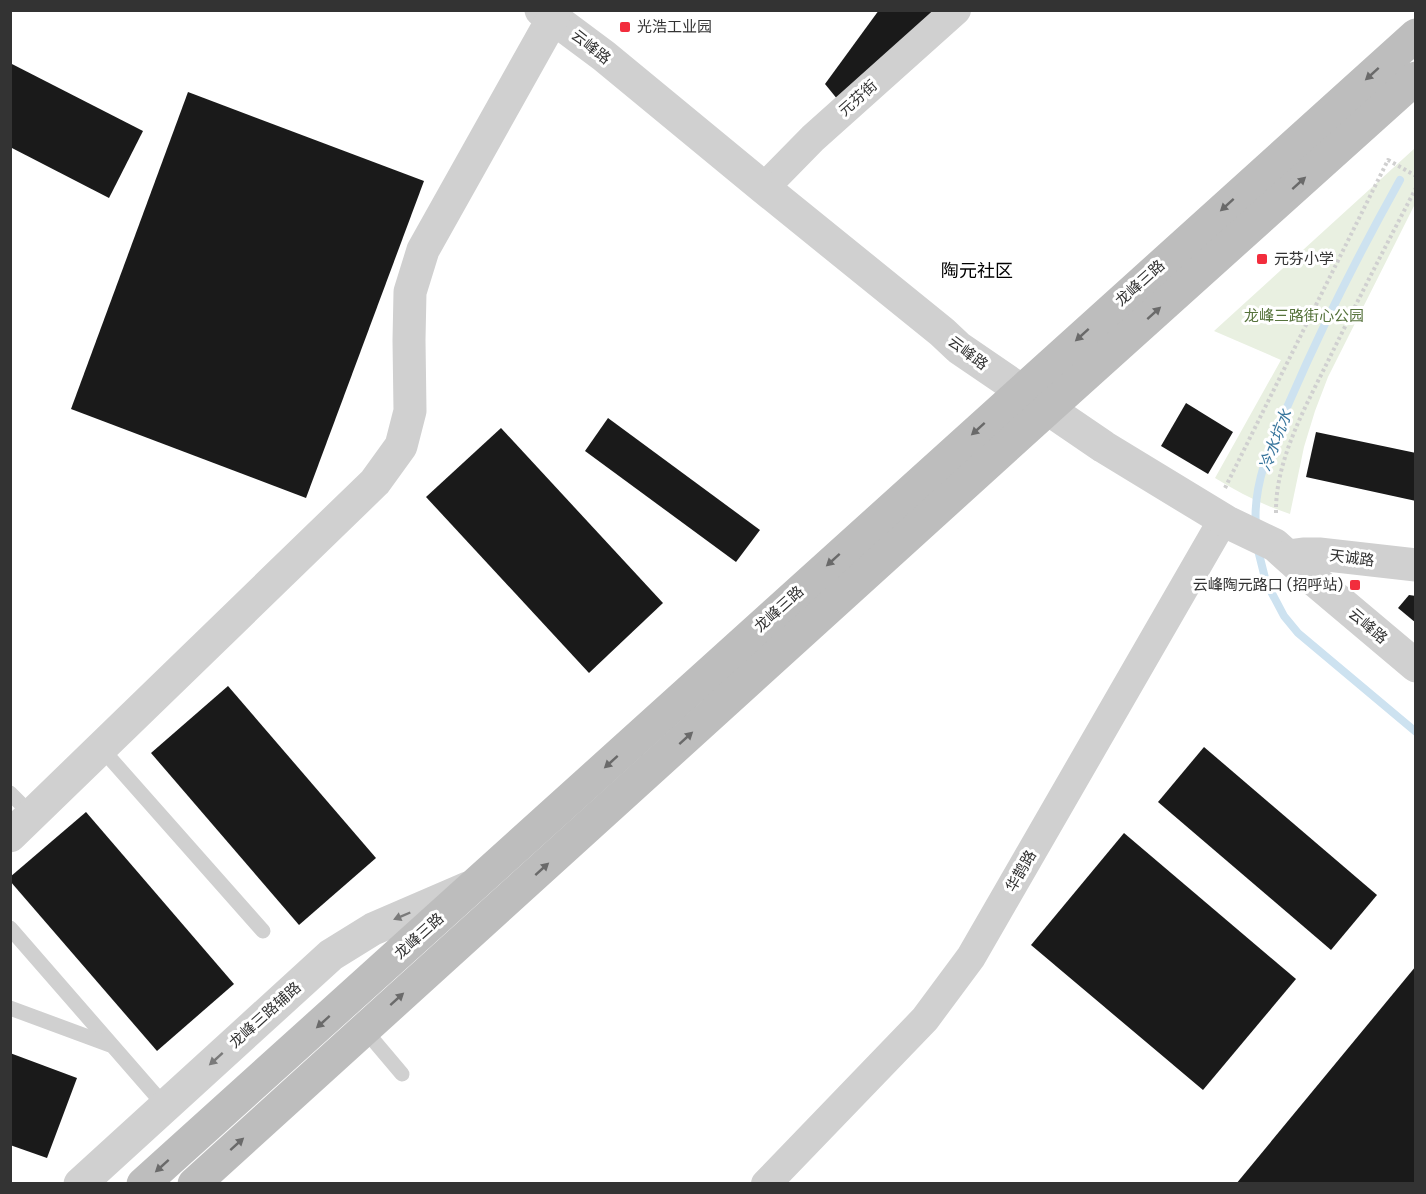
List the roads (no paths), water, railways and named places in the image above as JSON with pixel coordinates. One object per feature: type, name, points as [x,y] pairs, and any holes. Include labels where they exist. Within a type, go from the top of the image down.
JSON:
[{"type":"main road","name":"龙峰三路","points":[[143,1184],[1416,35]]},
{"type":"main road","points":[[194,1184],[1416,78]]},
{"type":"street","name":"元芬街","points":[[764,188],[813,138],[956,10]]},
{"type":"street","name":"云峰路","points":[[547,14],[604,56],[959,348],[1104,447],[1280,540],[1314,580],[1416,666]]},
{"type":"street","points":[[18,815],[101,748],[375,482],[401,446],[410,411],[410,292],[423,250],[547,14]]},
{"type":"street","name":"华鹊路","points":[[766,1184],[925,1019],[970,957],[1229,515]]},
{"type":"street","name":"天诚路","points":[[1280,540],[1303,554],[1416,565]]},
{"type":"street","points":[[740,645],[762,669]]},
{"type":"street","name":"龙峰三路辅路","points":[[80,1184],[331,955],[373,929],[476,885]]},
{"type":"lane","points":[[101,748],[263,931]]},
{"type":"lane","points":[[10,928],[165,1106]]},
{"type":"lane","points":[[10,1008],[112,1046]]},
{"type":"lane","points":[[364,1029],[402,1074]]},
{"type":"waterway","name":"冷水坑水","points":[[1256,527],[1257,493],[1278,427],[1330,314],[1400,180]]},
{"type":"waterway","name":"冷水坑水","points":[[1257,546],[1266,582],[1284,616],[1298,633],[1416,732]]},
{"type":"place","name":"光浩工业园","points":[[625,27]]},
{"type":"place","name":"元芬小学","points":[[1262,259]]},
{"type":"place","name":"云峰陶元路口 (招呼站)","points":[[1355,585]]},
{"type":"district","name":"陶元社区","points":[[977,271]]},
{"type":"park label","name":"龙峰三路街心公园","points":[[1304,316]]}]
